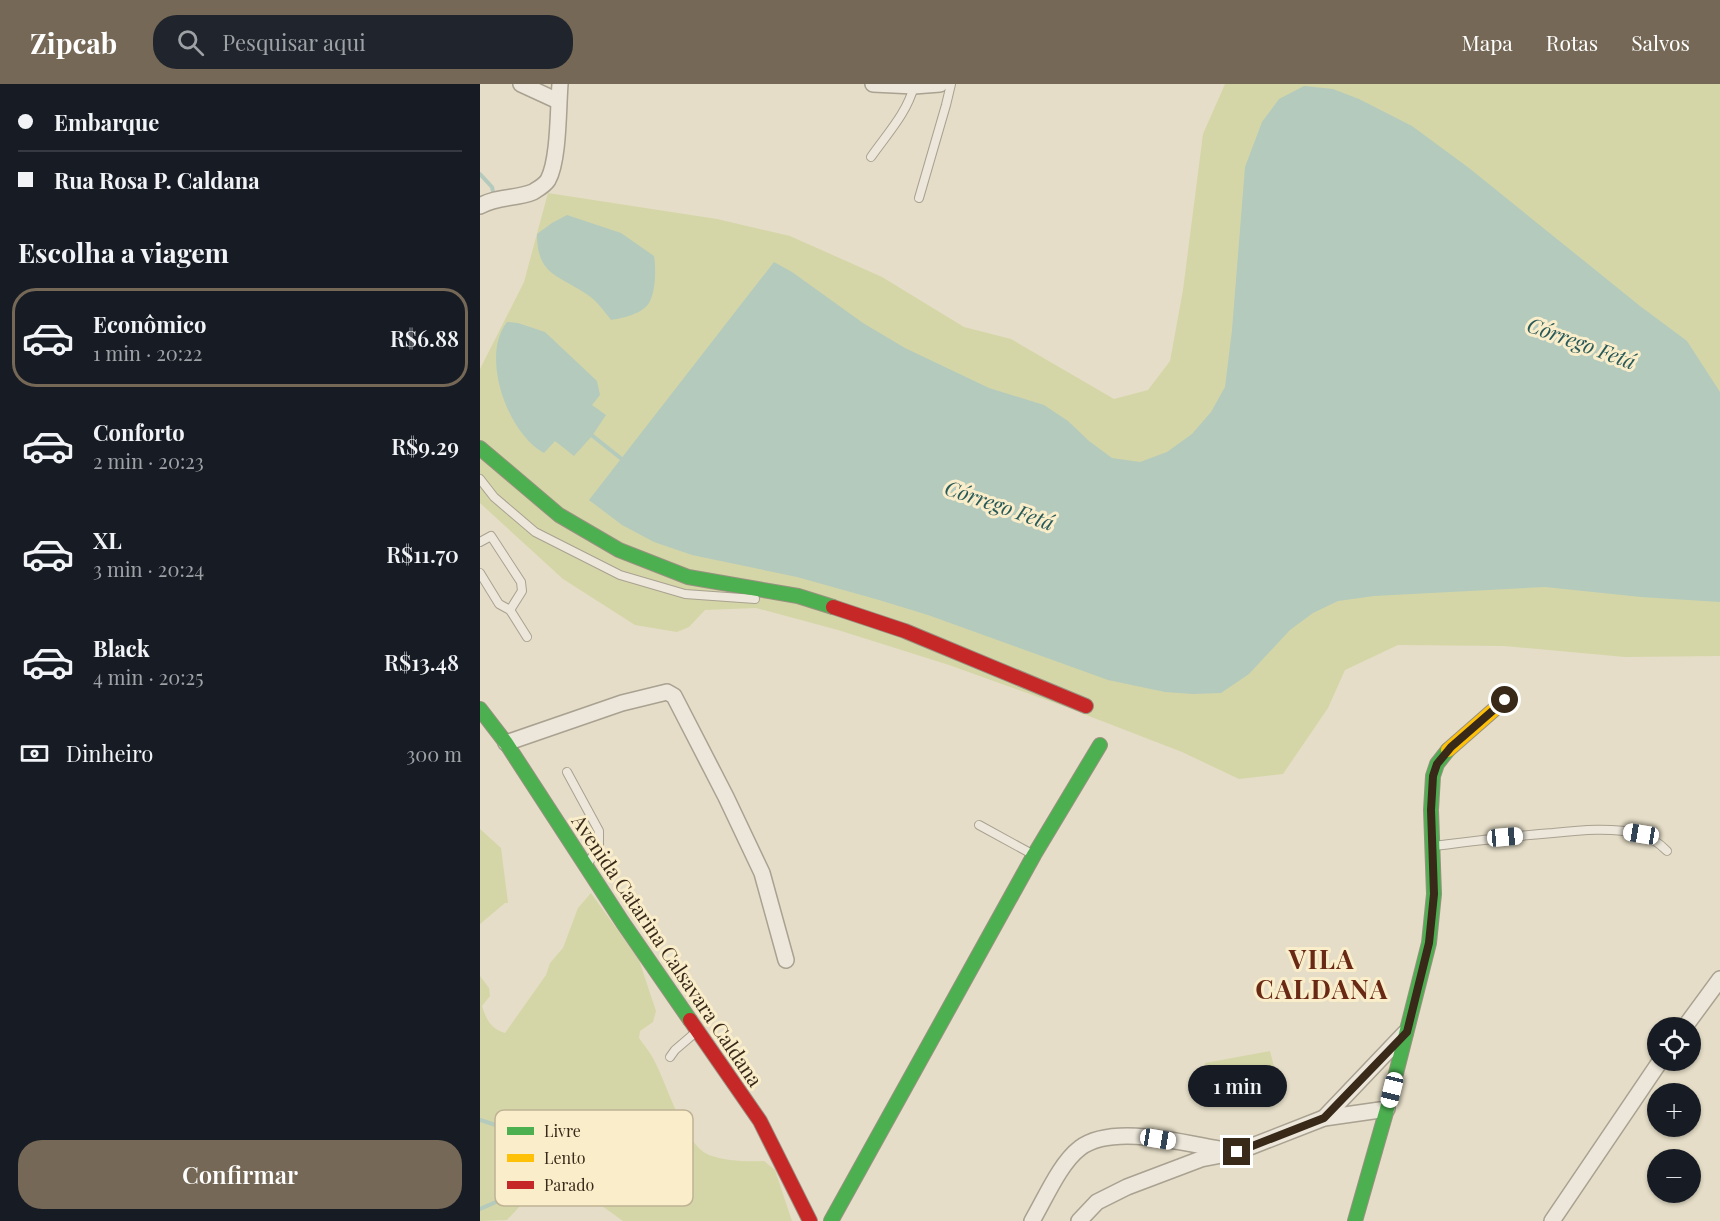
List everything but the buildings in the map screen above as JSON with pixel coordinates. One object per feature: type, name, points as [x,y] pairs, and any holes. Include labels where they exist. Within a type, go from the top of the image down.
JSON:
[{"type":"street","points":[[521,84],[558,101]]},
{"type":"street","points":[[480,206],[504,197],[536,191],[547,182],[553,165],[560,84]]},
{"type":"street","points":[[873,84],[914,86],[940,84]]},
{"type":"street","points":[[480,447],[559,515],[619,550],[688,577],[798,596],[904,631],[1086,706]]},
{"type":"street","points":[[506,743],[622,704],[667,692],[674,696],[762,873],[786,960]]},
{"type":"street","points":[[1355,1221],[1387,1109],[1429,943],[1434,894],[1433,776],[1437,764],[1451,747],[1505,700]]},
{"type":"street","name":"Avenida Catarina Calsavara Caldana","points":[[480,709],[506,743],[586,866],[760,1121],[810,1221]]},
{"type":"street","points":[[831,1221],[1034,855],[1100,745]]},
{"type":"street","points":[[1692,1017],[1720,980]]},
{"type":"street","points":[[1324,1118],[1407,1032]]},
{"type":"street","points":[[1551,1221],[1653,1071]]},
{"type":"street","points":[[1079,1221],[1097,1202],[1127,1187],[1201,1159],[1237,1152],[1324,1118],[1387,1109]]},
{"type":"street","points":[[1032,1221],[1066,1162],[1080,1148],[1097,1138],[1116,1135],[1138,1136],[1237,1152]]},
{"type":"lane","points":[[919,198],[951,84]]},
{"type":"lane","points":[[871,157],[902,115],[914,86]]},
{"type":"lane","points":[[480,479],[494,497],[535,532],[620,575],[685,594],[828,606]]},
{"type":"lane","points":[[480,542],[491,536],[521,582],[522,591],[510,610]]},
{"type":"lane","points":[[480,573],[499,604],[510,610],[526,637]]},
{"type":"lane","points":[[567,772],[599,831],[599,846],[586,866]]},
{"type":"lane","points":[[979,825],[1034,855]]},
{"type":"lane","points":[[1432,846],[1505,837],[1614,830],[1641,834],[1658,841],[1667,851]]},
{"type":"lane","points":[[670,1057],[697,1031]]},
{"type":"green space","points":[[1225,84],[1720,84],[1720,656],[1625,657],[1504,646],[1398,645],[1345,670],[1328,708],[1283,774],[1239,779],[1182,752],[949,665],[838,630],[756,608],[705,610],[689,627],[677,632],[635,625],[563,579],[480,503],[480,369],[524,282],[548,193],[717,219],[790,236],[882,277],[964,327],[1011,339],[1114,399],[1148,390],[1170,361],[1183,290],[1203,134]]},
{"type":"green space","points":[[480,829],[501,848],[508,903],[505,903],[480,924]]},
{"type":"green space","points":[[591,893],[639,960],[656,1011],[653,1022],[640,1031],[639,1038],[654,1060],[676,1110],[495,1110],[495,1206],[520,1206],[507,1220],[480,1221],[480,976],[489,988],[490,996],[482,1006],[485,1015],[493,1026],[505,1033],[546,975],[550,963],[563,948],[578,908]]},
{"type":"green space","points":[[1270,1051],[1279,1086],[1212,1096],[1205,1063]]},
{"type":"green space","points":[[693,1140],[709,1155],[722,1159],[764,1161],[775,1170],[792,1221],[623,1221],[602,1206],[693,1206]]},
{"type":"water","points":[[1304,86],[1333,89],[1359,99],[1412,126],[1469,168],[1640,306],[1687,341],[1720,392],[1720,602],[1545,587],[1374,596],[1338,601],[1313,613],[1290,630],[1249,674],[1221,693],[1165,692],[1108,680],[928,615],[879,600],[797,577],[692,555],[654,542],[622,525],[589,500],[774,262],[792,272],[863,323],[905,348],[989,388],[1044,405],[1068,421],[1112,458],[1140,462],[1167,452],[1192,434],[1211,412],[1225,387],[1232,330],[1245,167],[1262,122],[1279,99]]},
{"type":"water","points":[[567,215],[621,233],[654,256],[654,286],[646,307],[632,315],[611,320],[591,297],[559,278],[545,266],[538,248],[537,234]]},
{"type":"water","points":[[507,322],[518,323],[545,332],[597,381],[600,395],[592,405],[606,415],[592,436],[574,456],[555,441],[544,453],[519,429],[509,412],[497,373],[496,354],[499,337]]},
{"type":"waterway","name":"Córrego Fetá","points":[[480,174],[492,187],[494,196]]},
{"type":"waterway","name":"Córrego Fetá","points":[[589,433],[623,460]]},
{"type":"waterway","points":[[480,1120],[495,1125]]},
{"type":"waterway","points":[[480,1209],[495,1202]]},
{"type":"traffic: fast","points":[[480,448],[559,515],[619,550],[688,577],[798,596],[833,607]]},
{"type":"traffic: fast","points":[[480,709],[506,743],[623,923],[690,1020]]},
{"type":"traffic: fast","points":[[831,1221],[1034,855],[1100,745]]},
{"type":"traffic: fast","points":[[1355,1221],[1387,1109],[1429,943],[1434,894],[1431,810],[1433,776],[1437,764],[1448,750]]},
{"type":"traffic: slow","points":[[1448,750],[1505,700]]},
{"type":"traffic: jam","points":[[833,607],[905,631],[1086,706]]},
{"type":"traffic: jam","points":[[690,1020],[760,1121],[810,1221]]},
{"type":"district","name":"VILA CALDANA","points":[[1322,973]]},
{"type":"route","points":[[1237,1152],[1324,1118],[1407,1032],[1429,943],[1434,894],[1431,810],[1433,776],[1437,764],[1451,747],[1505,700]]}]
